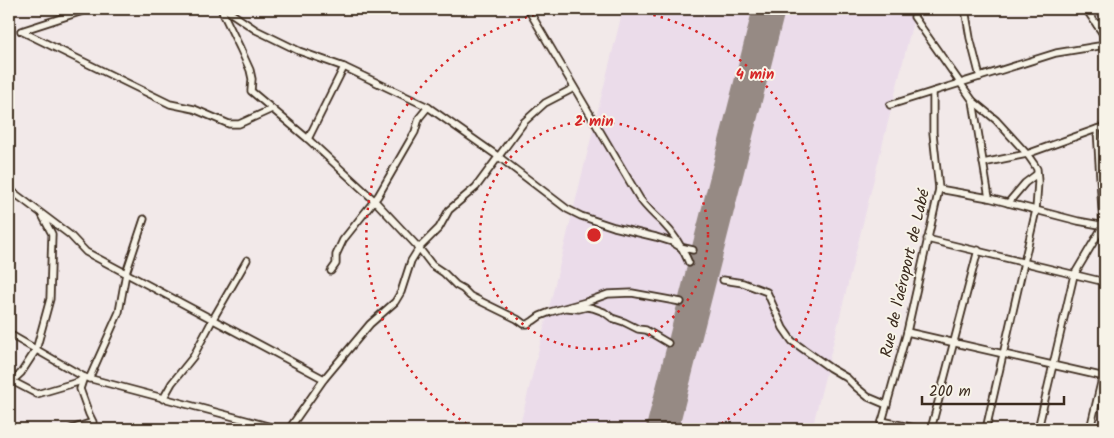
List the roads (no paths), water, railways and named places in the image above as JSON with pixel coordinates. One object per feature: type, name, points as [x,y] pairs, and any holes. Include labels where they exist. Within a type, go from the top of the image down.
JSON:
[{"type":"street","points":[[89,9],[21,31],[170,104],[194,109],[229,124],[239,124],[272,109]]},
{"type":"street","points":[[221,9],[250,70],[252,79],[251,91],[308,138],[375,200],[420,248],[432,265],[470,296],[524,324],[533,322],[540,316],[562,308],[608,294],[632,293],[680,302]]},
{"type":"street","points":[[225,9],[256,30],[299,51],[344,67],[428,107],[499,157],[567,209],[581,216],[614,227],[656,237],[693,250]]},
{"type":"street","points":[[528,9],[640,199],[653,215],[664,223],[677,240],[690,263]]},
{"type":"street","points":[[915,9],[914,17],[973,101],[996,120],[1027,154],[1037,169],[1036,210],[986,429]]},
{"type":"street","points":[[965,9],[980,77]]},
{"type":"street","points":[[1086,9],[1105,38]]},
{"type":"street","points":[[1097,25],[1105,20]]},
{"type":"street","points":[[890,105],[1056,53],[1105,45]]},
{"type":"street","points":[[308,138],[344,67]]},
{"type":"street","points":[[289,429],[324,379],[370,324],[395,302],[401,292],[411,261],[420,248],[440,228],[449,210],[476,187],[524,122],[544,103],[574,88]]},
{"type":"street","name":"Rue de l'aéroport de Labé","points":[[880,429],[907,332],[939,188],[933,133],[933,92]]},
{"type":"street","points":[[973,101],[989,198]]},
{"type":"street","points":[[331,271],[336,264],[336,255],[343,240],[375,200],[408,144],[419,118],[428,107]]},
{"type":"street","points":[[983,162],[1027,154],[1105,126]]},
{"type":"street","points":[[1038,429],[1074,275],[1104,226],[1097,129]]},
{"type":"street","points":[[1008,203],[1025,183],[1037,174]]},
{"type":"street","points":[[939,188],[1104,226]]},
{"type":"street","points":[[9,189],[70,235],[86,252],[324,379]]},
{"type":"street","points":[[10,382],[21,374],[36,350],[50,299],[52,234],[42,214]]},
{"type":"street","points":[[71,429],[93,422],[80,389],[119,312],[126,273],[144,219]]},
{"type":"street","points":[[927,238],[1105,282]]},
{"type":"street","points":[[930,429],[978,250]]},
{"type":"street","points":[[163,399],[172,383],[193,357],[247,260]]},
{"type":"street","points":[[723,280],[743,283],[767,292],[783,328],[792,341],[847,378],[868,396],[887,405]]},
{"type":"street","points":[[562,308],[593,308],[638,329],[646,330],[668,343]]},
{"type":"street","points":[[907,332],[1104,377]]},
{"type":"street","points":[[9,334],[86,378],[275,429]]},
{"type":"street","points":[[1090,429],[1104,377],[1105,366]]},
{"type":"street","points":[[10,382],[37,394],[86,378]]},
{"type":"street","points":[[882,421],[919,429]]}]
